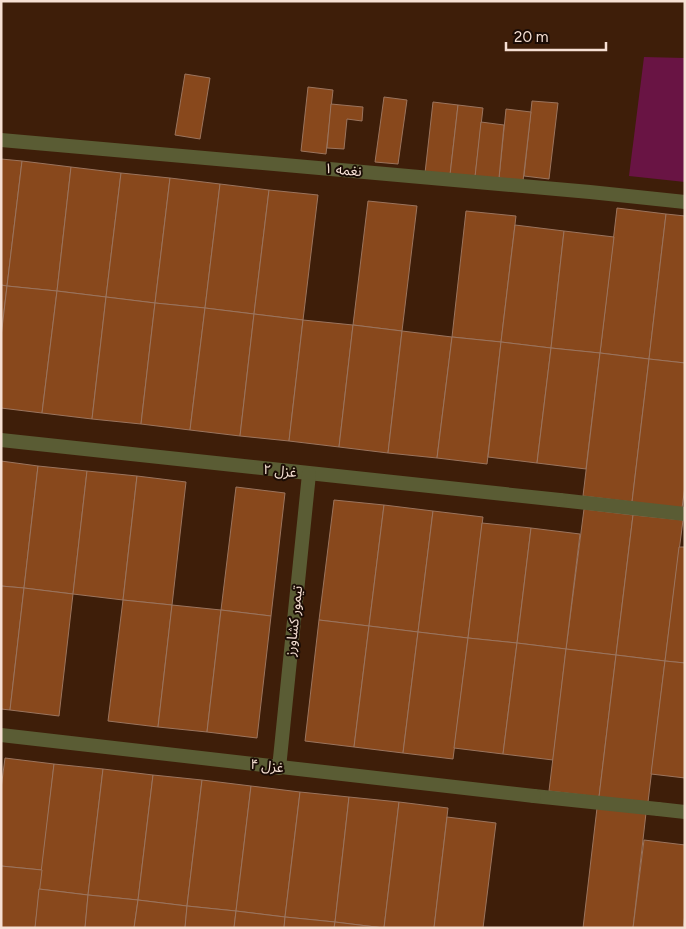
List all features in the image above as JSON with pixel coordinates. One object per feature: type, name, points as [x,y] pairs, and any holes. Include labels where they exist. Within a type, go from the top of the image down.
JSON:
[{"type":"street","name":"نغمه ۱","points":[[1,140],[685,202]]},
{"type":"street","name":"غزل ۲","points":[[1,440],[685,514]]},
{"type":"street","name":"تیمور کشاورز","points":[[279,768],[309,474]]},
{"type":"street","name":"غزل ۴","points":[[1,735],[279,768],[685,812]]},
{"type":"shaded area","points":[[644,57],[685,58],[685,182],[629,176]]},
{"type":"building","points":[[185,74],[210,78],[200,139],[175,135]]},
{"type":"building","points":[[308,87],[333,90],[326,154],[301,151]]},
{"type":"building","points":[[384,97],[407,100],[398,164],[375,162]]},
{"type":"building","points":[[532,101],[558,103],[549,179],[524,176]]},
{"type":"building","points":[[433,102],[458,105],[450,175],[425,173]]},
{"type":"building","points":[[331,104],[363,107],[362,121],[347,119],[344,149],[327,148]]},
{"type":"building","points":[[458,105],[483,108],[475,177],[450,175]]},
{"type":"building","points":[[506,109],[531,112],[523,181],[499,178]]},
{"type":"building","points":[[481,122],[504,125],[499,178],[475,177]]},
{"type":"building","points":[[1,159],[22,161],[7,286],[1,285]]},
{"type":"building","points":[[22,161],[71,167],[57,291],[7,286]]},
{"type":"building","points":[[71,167],[121,173],[106,297],[57,291]]},
{"type":"building","points":[[121,173],[170,178],[155,303],[106,297]]},
{"type":"building","points":[[170,178],[220,184],[205,308],[155,303]]},
{"type":"building","points":[[220,184],[269,190],[254,314],[205,308]]},
{"type":"building","points":[[269,190],[318,195],[303,320],[254,314]]},
{"type":"building","points":[[368,201],[417,206],[402,331],[353,325]]},
{"type":"building","points":[[617,208],[666,214],[649,359],[600,353]]},
{"type":"building","points":[[466,211],[516,216],[501,342],[452,337]]},
{"type":"building","points":[[666,214],[685,216],[685,363],[649,359]]},
{"type":"building","points":[[515,225],[564,231],[551,348],[501,342]]},
{"type":"building","points":[[564,231],[614,237],[600,353],[551,348]]},
{"type":"building","points":[[1,285],[7,286],[1,337]]},
{"type":"building","points":[[7,286],[57,291],[42,413],[1,408],[1,337]]},
{"type":"building","points":[[57,291],[106,297],[92,419],[42,413]]},
{"type":"building","points":[[106,297],[155,303],[141,424],[92,419]]},
{"type":"building","points":[[155,303],[205,308],[190,430],[141,424]]},
{"type":"building","points":[[205,308],[254,314],[240,436],[190,430]]},
{"type":"building","points":[[254,314],[303,320],[289,441],[240,436]]},
{"type":"building","points":[[303,320],[353,325],[339,447],[289,441]]},
{"type":"building","points":[[353,325],[402,331],[388,453],[339,447]]},
{"type":"building","points":[[402,331],[452,337],[437,458],[388,453]]},
{"type":"building","points":[[452,337],[501,342],[487,464],[437,458]]},
{"type":"building","points":[[501,342],[551,348],[537,463],[488,457]]},
{"type":"building","points":[[551,348],[600,353],[586,469],[537,463]]},
{"type":"building","points":[[600,353],[649,359],[632,502],[583,496]]},
{"type":"building","points":[[649,359],[685,363],[685,486],[682,508],[632,502]]},
{"type":"building","points":[[1,461],[38,466],[24,588],[1,586]]},
{"type":"building","points":[[38,466],[87,471],[73,594],[24,588]]},
{"type":"building","points":[[87,471],[137,476],[123,600],[73,594]]},
{"type":"building","points":[[137,476],[186,482],[172,605],[123,600]]},
{"type":"building","points":[[236,487],[285,493],[271,616],[221,610]]},
{"type":"building","points":[[334,500],[384,505],[369,626],[319,620]]},
{"type":"building","points":[[384,505],[433,511],[418,632],[369,626]]},
{"type":"building","points":[[584,509],[633,515],[616,655],[566,649]]},
{"type":"building","points":[[433,511],[483,517],[468,638],[418,632]]},
{"type":"building","points":[[633,515],[683,520],[665,661],[616,655]]},
{"type":"building","points":[[482,523],[531,528],[517,643],[468,638]]},
{"type":"building","points":[[531,528],[580,534],[566,649],[517,643]]},
{"type":"building","points":[[679,547],[685,547],[685,663],[665,661]]},
{"type":"building","points":[[1,586],[24,588],[10,710],[1,709]]},
{"type":"building","points":[[24,588],[73,594],[59,716],[10,710]]},
{"type":"building","points":[[123,600],[172,605],[158,727],[108,721]]},
{"type":"building","points":[[172,605],[221,610],[207,732],[158,727]]},
{"type":"building","points":[[221,610],[271,616],[257,738],[207,732]]},
{"type":"building","points":[[319,620],[369,626],[354,747],[305,741]]},
{"type":"building","points":[[369,626],[418,632],[403,753],[354,747]]},
{"type":"building","points":[[418,632],[468,638],[453,759],[403,753]]},
{"type":"building","points":[[468,638],[517,643],[503,754],[454,748]]},
{"type":"building","points":[[517,643],[566,649],[553,760],[503,754]]},
{"type":"building","points":[[566,649],[616,655],[599,797],[549,791]]},
{"type":"building","points":[[616,655],[665,661],[648,802],[599,797]]},
{"type":"building","points":[[665,661],[685,663],[685,778],[651,774]]},
{"type":"building","points":[[5,758],[54,764],[42,870],[1,866],[1,789]]},
{"type":"building","points":[[54,764],[103,769],[88,895],[39,889]]},
{"type":"building","points":[[103,769],[153,775],[138,900],[88,895]]},
{"type":"building","points":[[153,775],[202,780],[187,906],[138,900]]},
{"type":"building","points":[[202,780],[251,786],[236,911],[187,906]]},
{"type":"building","points":[[251,786],[300,792],[285,917],[236,911]]},
{"type":"building","points":[[300,792],[349,797],[335,922],[285,917]]},
{"type":"building","points":[[349,797],[399,802],[384,928],[335,922]]},
{"type":"building","points":[[399,802],[448,808],[434,928],[384,928]]},
{"type":"building","points":[[597,808],[646,813],[633,928],[583,928]]},
{"type":"building","points":[[447,817],[496,823],[483,928],[434,928]]},
{"type":"building","points":[[644,840],[685,845],[685,914],[683,928],[633,928]]},
{"type":"building","points":[[1,866],[42,870],[35,928],[1,928]]},
{"type":"building","points":[[39,889],[88,895],[85,928],[35,928]]},
{"type":"building","points":[[88,895],[138,900],[134,928],[85,928]]},
{"type":"building","points":[[138,900],[187,906],[185,928],[134,928]]},
{"type":"building","points":[[187,906],[236,911],[234,928],[185,928]]},
{"type":"building","points":[[236,911],[285,917],[284,928],[234,928]]},
{"type":"building","points":[[285,917],[335,922],[334,928],[284,928]]},
{"type":"building","points":[[335,922],[384,928],[334,928]]}]
